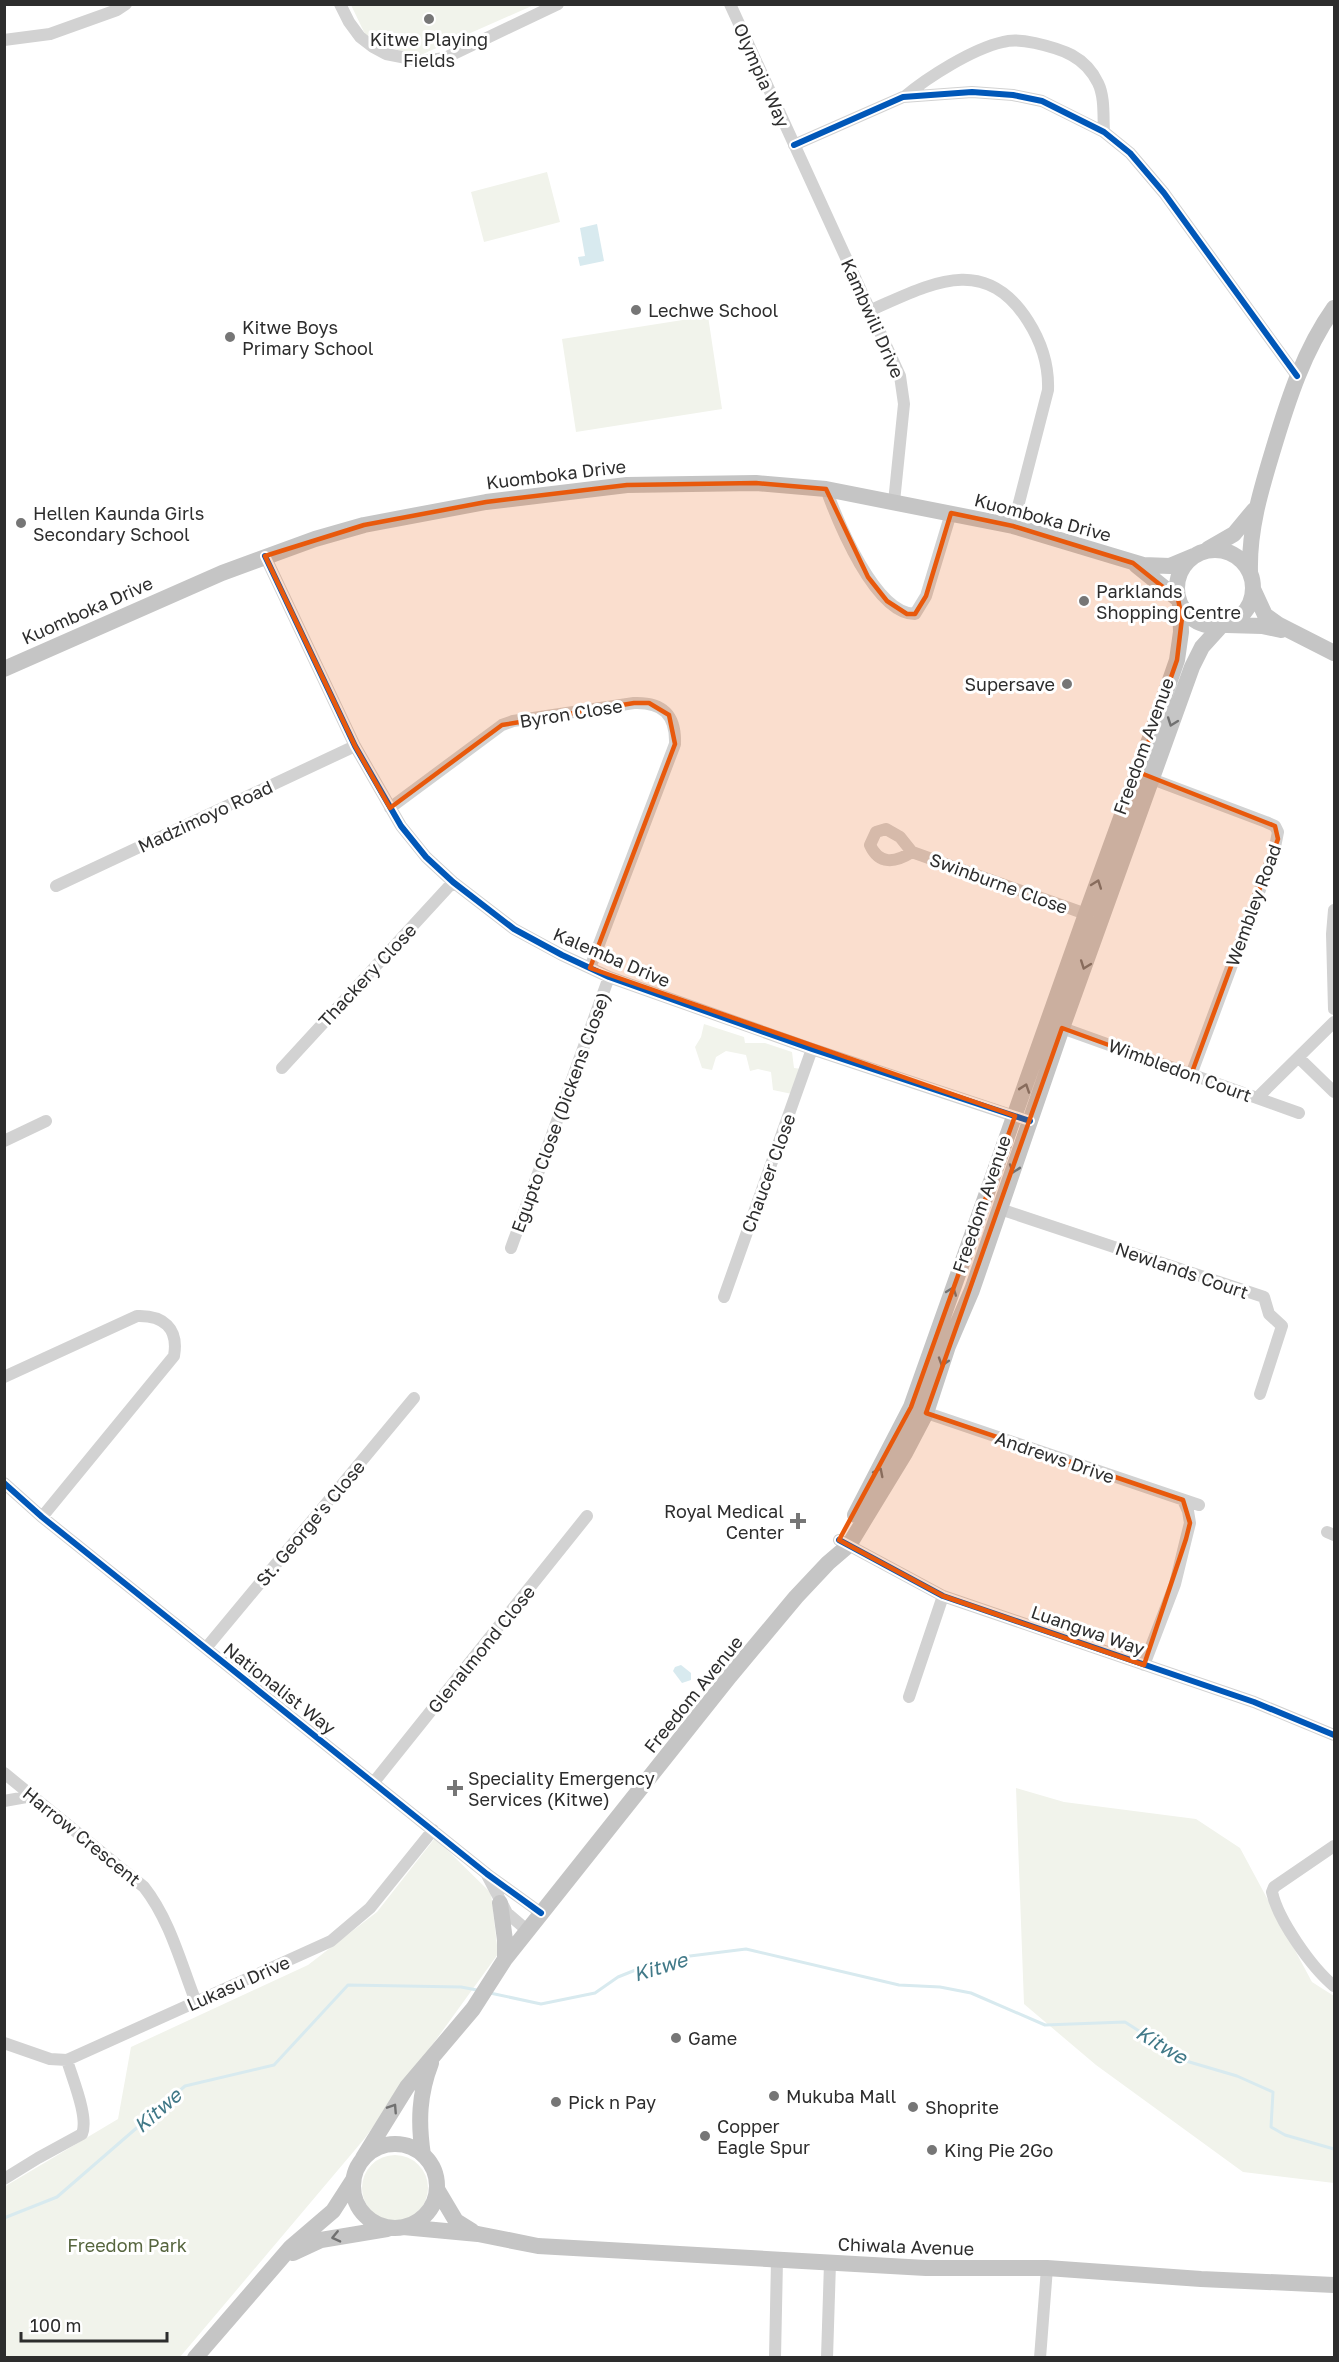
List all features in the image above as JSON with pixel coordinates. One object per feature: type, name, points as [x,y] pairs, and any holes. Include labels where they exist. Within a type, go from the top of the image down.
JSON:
[{"type":"main road","points":[[1335,308],[1321,326],[1297,376],[1256,508],[1250,571],[1254,591],[1266,615],[1294,633],[1335,653]]},
{"type":"main road","name":"Kuomboka Drive","points":[[4,669],[146,605],[265,556],[364,525],[486,502],[627,485],[756,483],[826,489],[1013,526],[1076,543],[1133,563]]},
{"type":"main road","points":[[1133,563],[1158,567],[1170,566],[1234,534],[1256,508]]},
{"type":"main road","points":[[1184,664],[1176,587],[1185,564],[1199,553],[1215,549],[1236,555],[1250,571]]},
{"type":"main road","points":[[1133,563],[1146,571],[1179,602],[1194,620],[1204,625],[1262,626],[1294,633]]},
{"type":"main road","points":[[1184,664],[1224,625],[1237,620],[1246,612],[1252,602],[1254,591]]},
{"type":"main road","name":"Freedom Avenue","points":[[363,2158],[390,2110],[472,2008],[505,1959],[730,1676],[844,1543],[867,1496],[919,1410],[972,1290],[1000,1209],[1023,1119],[1062,1028],[1152,778],[1184,664]]},
{"type":"main road","name":"Freedom Avenue","points":[[919,1410],[1023,1119],[1086,914],[1126,804],[1184,664]]},
{"type":"main road","points":[[1121,865],[1126,804]]},
{"type":"main road","points":[[500,1903],[505,1959]]},
{"type":"main road","name":"Freedom Avenue","points":[[423,2155],[419,2120],[421,2099],[425,2079],[436,2051]]},
{"type":"main road","points":[[195,2358],[291,2247],[333,2211],[363,2158],[386,2145],[399,2144],[423,2155],[434,2170],[437,2189],[435,2200],[422,2218],[397,2228],[321,2240],[284,2256]]},
{"type":"main road","points":[[353,2179],[353,2191],[361,2212],[370,2220],[397,2228]]},
{"type":"main road","name":"Chiwala Avenue","points":[[437,2189],[456,2221],[478,2234]]},
{"type":"main road","name":"Chiwala Avenue","points":[[397,2228],[478,2234],[538,2246],[926,2268],[1047,2268],[1201,2279],[1335,2285]]},
{"type":"street","points":[[4,40],[50,34],[117,10],[126,4]]},
{"type":"street","points":[[340,4],[360,37],[373,47],[386,54],[422,61],[445,58],[558,4]]},
{"type":"street","name":"Olympia Way","points":[[730,4],[794,145]]},
{"type":"street","points":[[794,145],[903,98],[926,78],[1004,41],[1027,42],[1063,49],[1081,60],[1099,83],[1103,99],[1104,132]]},
{"type":"street","points":[[903,98],[972,92],[1013,94],[1042,101],[1104,132],[1130,153],[1164,193],[1297,376]]},
{"type":"street","name":"Kambwili Drive","points":[[794,145],[900,375],[904,404],[894,502]]},
{"type":"street","points":[[871,310],[934,283],[966,279],[981,281],[1001,290],[1013,300],[1023,314],[1042,347],[1047,368],[1048,390],[1013,526]]},
{"type":"street","points":[[826,489],[842,530],[868,577],[899,612],[915,614],[926,596],[951,513]]},
{"type":"street","name":"Kalemba Drive","points":[[265,556],[355,746],[390,808],[426,857],[453,882],[514,929],[609,976],[812,1049],[1023,1119]]},
{"type":"street","name":"Byron Close","points":[[390,808],[502,725],[634,703],[649,703],[660,707],[669,715],[675,731],[673,752],[590,968]]},
{"type":"street","name":"Madzimoyo Road","points":[[56,886],[355,746]]},
{"type":"street","name":"Wembley Road","points":[[1152,778],[1266,822],[1275,826],[1278,832],[1274,852],[1191,1075]]},
{"type":"street","name":"Swinburne Close","points":[[912,852],[1086,914]]},
{"type":"street","name":"Thackery Close","points":[[282,1068],[453,882]]},
{"type":"street","points":[[1335,910],[1332,934],[1335,1009]]},
{"type":"street","name":"Egupto Close (Dickens Close)","points":[[511,1248],[609,976]]},
{"type":"street","points":[[1257,1098],[1335,1022]]},
{"type":"street","name":"Wimbledon Court","points":[[1062,1028],[1299,1113]]},
{"type":"street","name":"Chaucer Close","points":[[724,1297],[812,1049]]},
{"type":"street","points":[[1299,1058],[1335,1092]]},
{"type":"street","points":[[4,1141],[46,1121]]},
{"type":"street","name":"Newlands Court","points":[[1000,1209],[1264,1297],[1269,1314],[1282,1326],[1260,1394]]},
{"type":"street","points":[[4,1377],[137,1316],[161,1318],[171,1331],[176,1346],[174,1356],[42,1517]]},
{"type":"street","name":"St. George's Close","points":[[206,1648],[414,1398]]},
{"type":"street","name":"Andrews Drive","points":[[919,1410],[1199,1505]]},
{"type":"street","name":"Nationalist Way","points":[[4,1483],[42,1517],[487,1874],[541,1913]]},
{"type":"street","points":[[1144,1665],[1175,1584],[1190,1523],[1183,1500]]},
{"type":"street","name":"Glenalmond Close","points":[[374,1782],[587,1516]]},
{"type":"street","name":"Luangwa Way","points":[[844,1543],[943,1596],[1254,1702],[1335,1735]]},
{"type":"street","points":[[909,1697],[943,1596]]},
{"type":"street","name":"Harrow Crescent","points":[[4,1773],[144,1887],[163,1917],[196,2002]]},
{"type":"street","points":[[4,1801],[32,1796]]},
{"type":"street","name":"Lukasu Drive","points":[[67,2060],[340,1935],[370,1908],[433,1830]]},
{"type":"street","points":[[1335,1846],[1274,1887],[1272,1892],[1287,1926],[1302,1950],[1321,1975],[1335,1986]]},
{"type":"street","points":[[487,1874],[500,1903],[511,1917],[528,1931]]},
{"type":"street","points":[[4,2043],[50,2059],[67,2060],[83,2114],[84,2128],[82,2134],[4,2179]]},
{"type":"street","points":[[775,2358],[777,2260]]},
{"type":"street","points":[[827,2358],[830,2263]]},
{"type":"street","points":[[1040,2358],[1047,2268]]},
{"type":"highlighted area","points":[[756,483],[826,489],[868,577],[887,601],[907,614],[915,614],[926,596],[951,513],[1013,526],[1133,563],[1178,599],[1182,618],[1177,660],[1138,772],[1275,826],[1278,839],[1191,1075],[1062,1028],[926,1413],[1183,1500],[1190,1523],[1144,1665],[943,1596],[839,1540],[911,1407],[1015,1116],[590,968],[675,744],[669,715],[649,703],[634,703],[502,725],[390,808],[355,746],[265,556],[364,525],[486,502],[627,485]]},
{"type":"green space","name":"Kitwe Playing Fields","points":[[351,5],[534,5],[414,58],[365,34]]},
{"type":"green space","points":[[547,172],[560,222],[484,242],[471,192]]},
{"type":"green space","points":[[708,316],[722,409],[576,432],[562,339]]},
{"type":"green space","points":[[704,1024],[744,1037],[745,1043],[765,1043],[792,1052],[794,1068],[802,1069],[792,1094],[773,1090],[771,1072],[758,1069],[750,1071],[746,1055],[726,1051],[716,1057],[712,1070],[702,1068],[695,1047],[701,1037]]},
{"type":"green space","points":[[1016,1788],[1064,1802],[1196,1819],[1240,1848],[1312,1982],[1334,1996],[1334,2183],[1243,2172],[1096,2065],[1024,2004]]},
{"type":"green space","name":"Freedom Park","points":[[435,1838],[491,1893],[498,1954],[365,2138],[180,2357],[7,2358],[5,2355],[4,2187],[118,2119],[131,2047],[308,1965],[377,1912]]},
{"type":"green space","points":[[395,2155],[408,2158],[418,2165],[425,2175],[428,2188],[425,2201],[418,2211],[408,2218],[395,2221],[382,2218],[372,2211],[365,2201],[362,2188],[365,2175],[372,2165],[382,2158]]},
{"type":"shaded area","points":[[597,224],[604,261],[580,266],[578,257],[585,256],[580,228]]},
{"type":"shaded area","points":[[681,1665],[691,1673],[691,1680],[682,1683],[673,1671],[675,1667]]},
{"type":"waterway","name":"Kitwe","points":[[490,1993],[541,2004],[595,1993],[618,1977],[682,1957],[746,1949],[899,1985],[940,1987],[971,1993],[1045,2025],[1125,2022],[1186,2061],[1237,2076],[1273,2092],[1271,2127],[1285,2135],[1334,2149]]},
{"type":"waterway","name":"Kitwe","points":[[4,2218],[57,2197],[185,2086],[274,2065],[348,1985],[461,1987],[477,1990]]},
{"type":"cycle path","points":[[794,145],[903,97],[972,92],[1013,95],[1042,101],[1104,132],[1130,153],[1164,193],[1297,376]]},
{"type":"cycle path","points":[[265,556],[355,746],[401,826],[426,857],[453,882],[514,929],[609,977],[812,1049],[1030,1121]]},
{"type":"cycle path","points":[[4,1483],[42,1517],[487,1874],[541,1913]]},
{"type":"cycle path","points":[[839,1540],[943,1596],[1254,1702],[1334,1735]]},
{"type":"place","name":"Kitwe Playing Fields","points":[[429,19]]},
{"type":"place","name":"Lechwe School","points":[[636,310]]},
{"type":"place","name":"Kitwe Boys Primary School","points":[[230,337]]},
{"type":"place","name":"Hellen Kaunda Girls Secondary School","points":[[21,523]]},
{"type":"place","name":"Parklands Shopping Centre","points":[[1084,601]]},
{"type":"place","name":"Supersave","points":[[1067,684]]},
{"type":"place","name":"Royal Medical Center","points":[[798,1521]]},
{"type":"place","name":"Speciality Emergency Services (Kitwe)","points":[[455,1788]]},
{"type":"place","name":"Game","points":[[676,2038]]},
{"type":"place","name":"Mukuba Mall","points":[[774,2096]]},
{"type":"place","name":"Pick n Pay","points":[[556,2102]]},
{"type":"place","name":"Shoprite","points":[[913,2107]]},
{"type":"place","name":"Copper Eagle Spur","points":[[705,2136]]},
{"type":"place","name":"King Pie 2Go","points":[[932,2150]]}]
